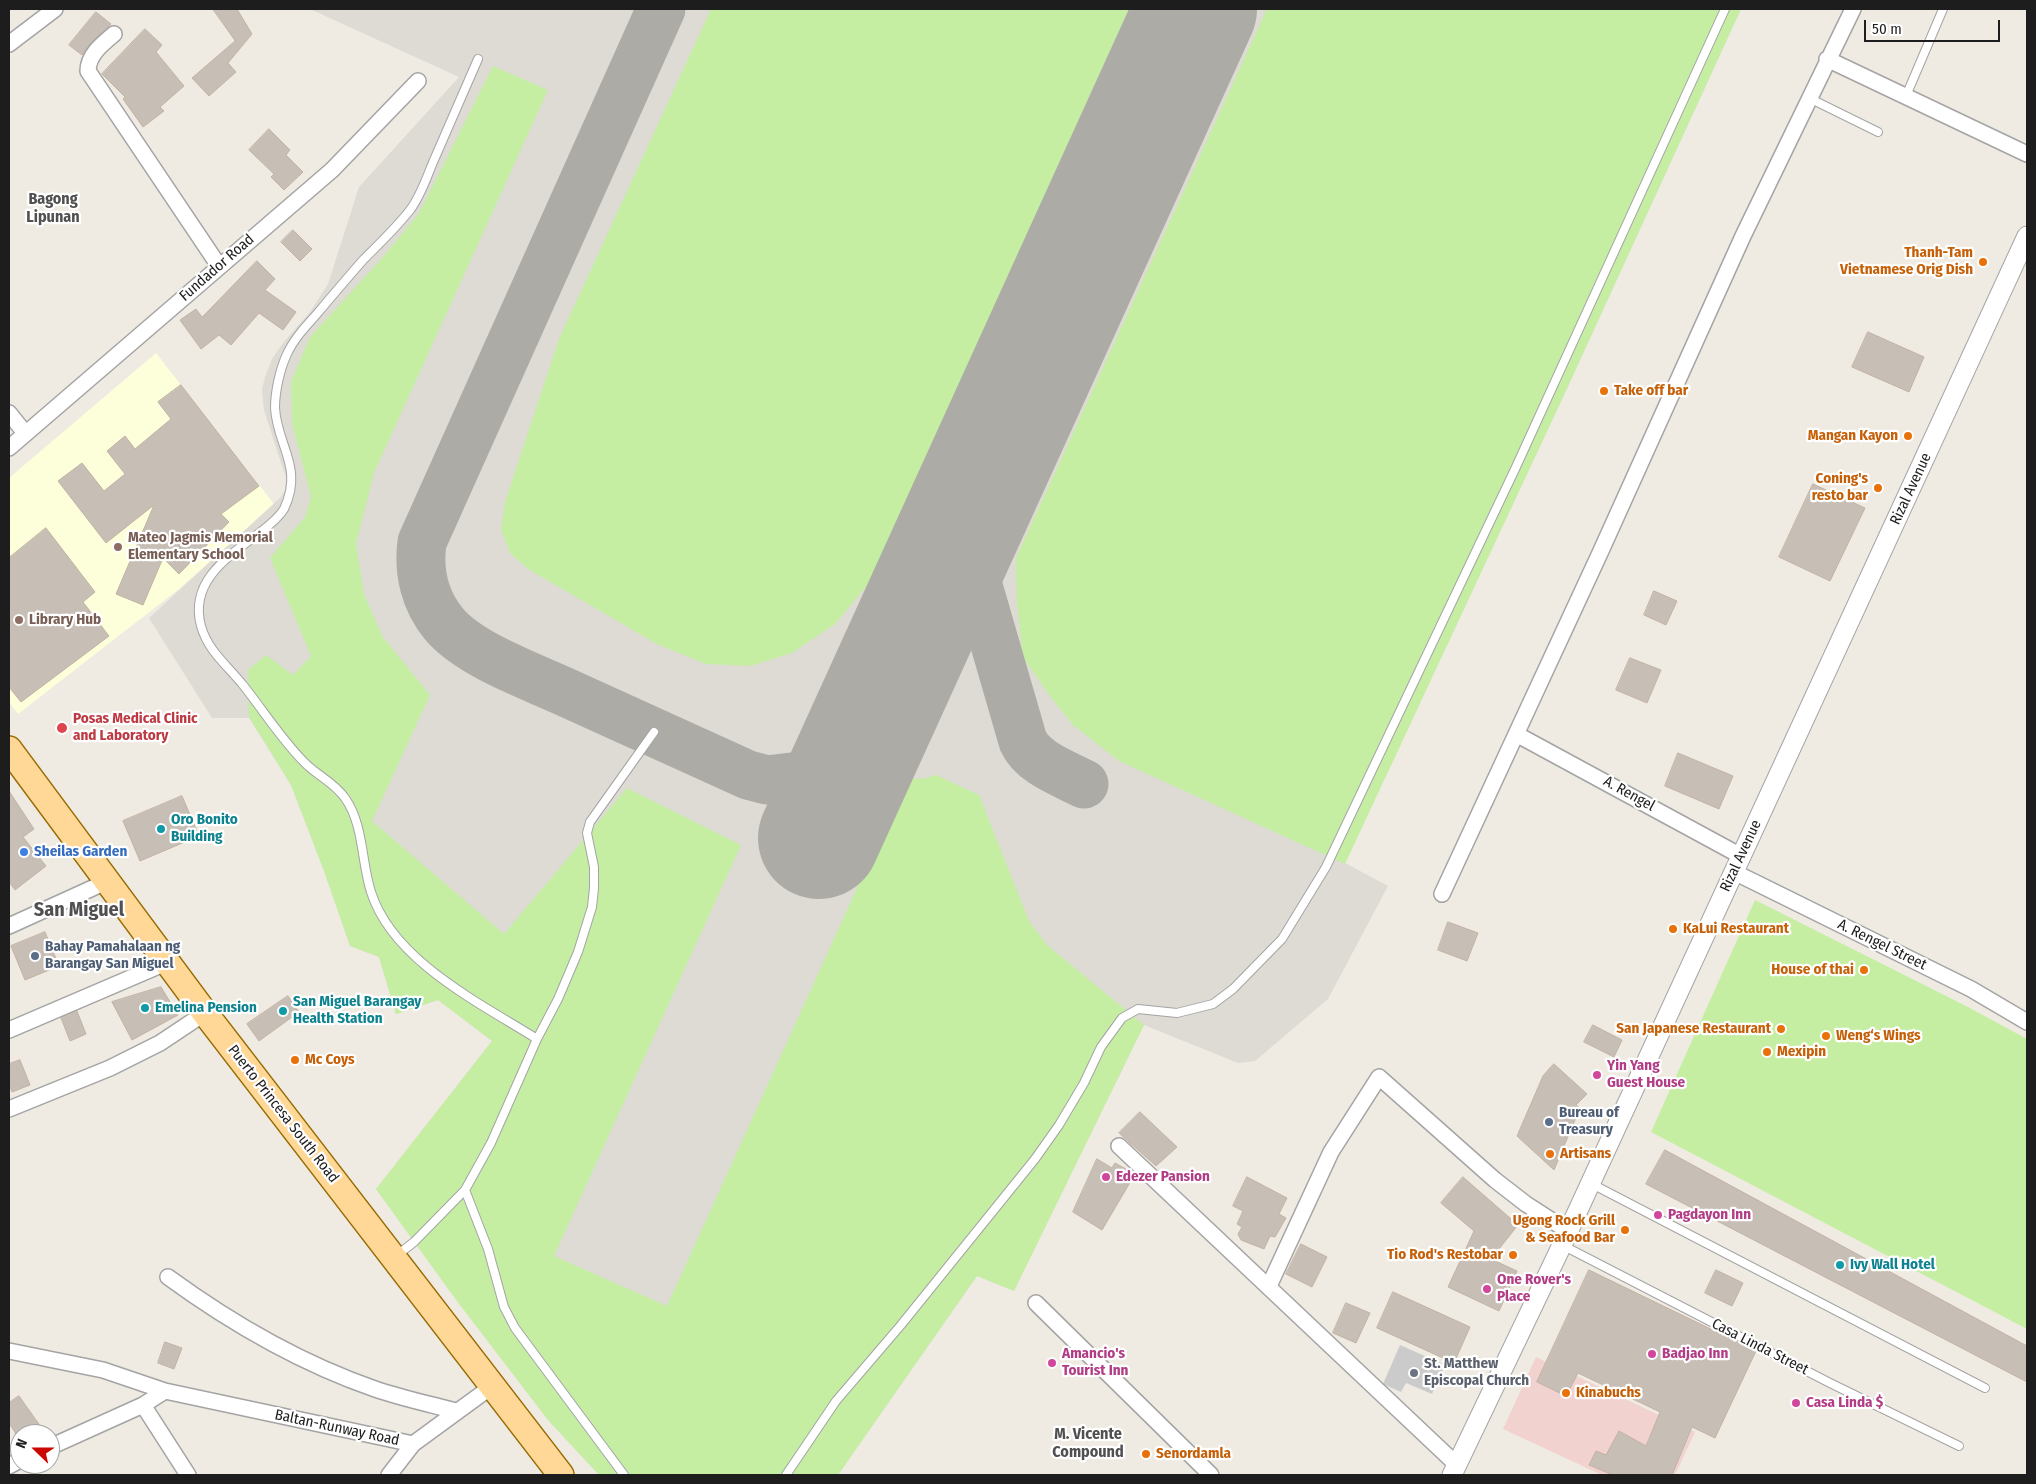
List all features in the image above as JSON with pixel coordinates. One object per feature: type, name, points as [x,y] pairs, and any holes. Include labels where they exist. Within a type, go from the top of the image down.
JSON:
[{"type":"main road","name":"Puerto Princesa South Road","points":[[9,749],[205,1013],[561,1475]]},
{"type":"street","points":[[9,44],[55,9]]},
{"type":"street","points":[[1442,894],[1605,544],[1743,236],[1853,9]]},
{"type":"street","points":[[114,34],[92,56],[88,63],[88,71],[219,266]]},
{"type":"street","points":[[1828,59],[2027,154]]},
{"type":"street","name":"Fundador Road","points":[[9,448],[332,170],[418,81]]},
{"type":"street","name":"Rizal Avenue","points":[[1455,1470],[1565,1238],[2027,236]]},
{"type":"street","points":[[9,413],[25,433]]},
{"type":"street","name":"A. Rengel","points":[[1516,734],[1738,864]]},
{"type":"street","name":"A. Rengel Street","points":[[1738,864],[1972,989],[2027,1022]]},
{"type":"street","points":[[9,926],[108,881]]},
{"type":"street","points":[[9,1030],[168,962]]},
{"type":"street","points":[[9,1109],[110,1068],[160,1043],[205,1013]]},
{"type":"street","points":[[1269,1286],[1331,1152],[1379,1077],[1495,1180],[1565,1238]]},
{"type":"street","points":[[1119,1146],[1269,1286],[1455,1470]]},
{"type":"street","points":[[168,1277],[209,1307],[288,1353],[375,1389],[456,1411]]},
{"type":"street","points":[[1036,1303],[1211,1475]]},
{"type":"street","name":"Baltan-Runway Road","points":[[9,1351],[103,1370],[165,1391],[413,1444],[491,1386]]},
{"type":"street","points":[[60,1442],[143,1405],[165,1391]]},
{"type":"street","points":[[143,1405],[188,1475]]},
{"type":"street","points":[[389,1475],[413,1444]]},
{"type":"lane","points":[[786,1475],[836,1401],[1035,1159],[1060,1125],[1084,1083],[1101,1046],[1122,1018],[1138,1009],[1177,1014],[1213,1004],[1233,989],[1282,939],[1335,849],[1520,458],[1724,9]]},
{"type":"lane","points":[[1906,96],[1943,9]]},
{"type":"lane","points":[[478,59],[412,207],[331,296],[294,342],[286,357],[276,396],[275,410],[292,472],[291,488],[286,503],[281,514],[276,519],[225,558],[215,569],[202,590],[198,605],[204,637],[216,655],[241,682],[306,765],[340,791],[347,801],[362,845],[370,890],[377,907],[393,932],[410,952],[433,973],[537,1039]]},
{"type":"lane","points":[[1809,98],[1878,132]]},
{"type":"lane","points":[[393,1258],[414,1242],[466,1190],[491,1143],[537,1039],[558,999],[578,952],[592,907],[594,867],[587,833],[590,822],[654,732]]},
{"type":"lane","points":[[1590,1184],[1986,1388]]},
{"type":"lane","points":[[466,1190],[488,1250],[504,1306],[514,1328],[624,1475]]},
{"type":"lane","name":"Casa Linda Street","points":[[1565,1238],[1830,1383],[1959,1446]]},
{"type":"shaded area","points":[[310,9],[1741,9],[1564,395],[1345,863],[1388,886],[1328,999],[1255,1061],[1238,1063],[1144,1025],[1014,1291],[977,1276],[838,1475],[599,1475],[548,1420],[457,1301],[376,1189],[492,1041],[438,1000],[396,1014],[379,957],[350,946],[291,785],[249,718],[212,718],[149,618],[281,497],[285,490],[286,478],[264,410],[262,389],[272,359],[283,343],[310,312],[328,284],[359,187],[459,77]]},
{"type":"shaded area","name":"Mateo Jagmis Memorial Elementary School","points":[[156,353],[274,504],[179,589],[18,714],[9,702],[9,478]]},
{"type":"shaded area","name":"St. Matthew Episcopal Church","points":[[1400,1345],[1445,1365],[1432,1394],[1406,1383],[1401,1392],[1383,1384]]},
{"type":"shaded area","name":"Kinabuchs","points":[[1536,1357],[1695,1432],[1675,1475],[1602,1475],[1503,1429]]},
{"type":"green space","points":[[711,9],[1129,9],[869,583],[835,624],[792,653],[750,666],[706,664],[657,644],[528,569],[510,553],[501,529],[505,502],[559,339]]},
{"type":"green space","points":[[1267,9],[1741,9],[1564,395],[1345,864],[1119,761],[1073,725],[1049,695],[1023,657],[1017,603],[1016,558]]},
{"type":"green space","points":[[493,66],[548,90],[374,473],[356,544],[364,594],[382,636],[430,695],[372,821],[504,934],[627,788],[741,845],[554,1256],[667,1306],[907,778],[922,779],[936,775],[979,795],[1029,921],[1048,946],[1144,1025],[1014,1291],[977,1276],[838,1475],[599,1475],[548,1420],[457,1301],[376,1189],[492,1041],[438,1000],[396,1014],[379,957],[350,946],[291,785],[249,717],[248,670],[266,655],[293,675],[311,656],[270,558],[305,517],[311,497],[292,423],[291,382],[310,337],[384,256],[419,213]]},
{"type":"green space","points":[[1755,900],[1968,1007],[2027,1039],[2027,1329],[1651,1132]]},
{"type":"building","points":[[213,9],[237,9],[252,34],[228,63],[236,72],[209,96],[192,78],[235,41]]},
{"type":"building","points":[[96,12],[111,24],[82,55],[69,45]]},
{"type":"building","points":[[145,29],[162,45],[156,52],[184,86],[160,107],[164,111],[143,127],[123,99],[125,97],[102,74]]},
{"type":"building","points":[[269,129],[290,150],[286,155],[303,172],[284,190],[271,177],[274,174],[249,150]]},
{"type":"building","points":[[293,230],[312,249],[300,261],[281,242]]},
{"type":"building","points":[[257,261],[275,279],[265,290],[296,312],[283,330],[259,313],[231,345],[219,335],[201,349],[180,320],[196,309],[202,317]]},
{"type":"building","points":[[1868,332],[1924,357],[1909,392],[1852,367]]},
{"type":"building","points":[[181,385],[259,486],[221,514],[229,522],[179,574],[163,558],[143,605],[116,594],[154,505],[106,543],[58,481],[82,463],[104,491],[125,474],[107,451],[125,436],[135,449],[171,419],[158,402]]},
{"type":"building","points":[[1813,484],[1865,508],[1830,581],[1779,557]]},
{"type":"building","points":[[46,528],[95,592],[83,602],[109,636],[21,702],[9,687],[9,558]]},
{"type":"building","points":[[1654,591],[1677,601],[1666,625],[1644,615]]},
{"type":"building","points":[[1630,658],[1661,670],[1647,703],[1616,690]]},
{"type":"building","points":[[1678,753],[1733,776],[1719,809],[1665,786]]},
{"type":"building","points":[[9,791],[34,829],[23,837],[46,866],[15,890],[9,882]]},
{"type":"building","name":"Oro Bonito Building","points":[[182,796],[199,836],[140,861],[123,821]]},
{"type":"building","points":[[1448,922],[1478,933],[1467,961],[1438,950]]},
{"type":"building","name":"Bahay Pamahalaan ng Barangay San Miguel","points":[[45,932],[59,966],[25,980],[11,946]]},
{"type":"building","name":"Emelina Pension","points":[[161,987],[178,1015],[132,1040],[112,1002]]},
{"type":"building","points":[[288,996],[299,1012],[259,1041],[247,1024]]},
{"type":"building","points":[[77,1011],[86,1034],[70,1041],[61,1018]]},
{"type":"building","points":[[1593,1025],[1622,1040],[1614,1057],[1584,1042]]},
{"type":"building","points":[[20,1060],[30,1085],[12,1092],[9,1084],[9,1064]]},
{"type":"building","name":"Bureau of Treasury","points":[[1554,1064],[1587,1094],[1576,1105],[1580,1108],[1554,1170],[1517,1136],[1543,1076]]},
{"type":"building","points":[[1140,1112],[1177,1147],[1156,1166],[1119,1133]]},
{"type":"building","name":"Ivy Wall Hotel","points":[[1665,1150],[2027,1346],[2027,1382],[1646,1184]]},
{"type":"building","points":[[1097,1159],[1112,1168],[1115,1163],[1135,1174],[1102,1230],[1073,1212]]},
{"type":"building","points":[[1247,1177],[1287,1198],[1279,1214],[1286,1218],[1275,1237],[1270,1236],[1264,1249],[1241,1240],[1238,1234],[1242,1227],[1237,1224],[1243,1211],[1233,1206]]},
{"type":"building","points":[[1463,1177],[1518,1225],[1491,1259],[1517,1271],[1499,1311],[1448,1287],[1474,1231],[1441,1203]]},
{"type":"building","points":[[1301,1244],[1327,1257],[1312,1287],[1286,1274]]},
{"type":"building","name":"Badjao Inn","points":[[1589,1270],[1756,1351],[1715,1438],[1692,1427],[1672,1475],[1613,1475],[1589,1465],[1596,1451],[1606,1455],[1619,1431],[1646,1446],[1660,1412],[1578,1373],[1566,1396],[1537,1382]]},
{"type":"building","points":[[1716,1270],[1743,1283],[1732,1306],[1705,1293]]},
{"type":"building","points":[[1393,1292],[1470,1327],[1454,1363],[1377,1328]]},
{"type":"building","points":[[1346,1303],[1370,1313],[1356,1343],[1333,1333]]},
{"type":"building","points":[[165,1342],[182,1348],[174,1369],[158,1363]]},
{"type":"building","points":[[19,1396],[39,1424],[10,1425],[9,1403]]},
{"type":"taxiway","points":[[661,9],[422,542],[421,564],[424,586],[432,606],[444,624],[455,635],[483,654],[748,775],[767,780],[808,775],[824,768],[854,741],[873,718]]},
{"type":"taxiway","points":[[969,508],[970,547],[974,572],[1023,741],[1028,749],[1041,761],[1084,784]]},
{"type":"runway","points":[[819,838],[1196,9]]},
{"type":"place","name":"Thanh-Tam Vietnamese Orig Dish","points":[[1983,262]]},
{"type":"place","name":"Take off bar","points":[[1604,391]]},
{"type":"place","name":"Mangan Kayon","points":[[1908,436]]},
{"type":"place","name":"Coning's resto bar","points":[[1878,488]]},
{"type":"place","name":"Mateo Jagmis Memorial Elementary School","points":[[118,547]]},
{"type":"place","name":"Library Hub","points":[[19,620]]},
{"type":"place","name":"Posas Medical Clinic and Laboratory","points":[[62,728]]},
{"type":"place","name":"Oro Bonito Building","points":[[161,829]]},
{"type":"place","name":"Sheilas Garden","points":[[24,852]]},
{"type":"place","name":"KaLui Restaurant","points":[[1673,929]]},
{"type":"place","name":"Bahay Pamahalaan ng Barangay San Miguel","points":[[35,956]]},
{"type":"place","name":"House of thai","points":[[1864,970]]},
{"type":"place","name":"Emelina Pension","points":[[145,1008]]},
{"type":"place","name":"San Miguel Barangay Health Station","points":[[283,1011]]},
{"type":"place","name":"San Japanese Restaurant","points":[[1781,1029]]},
{"type":"place","name":"Weng‘s Wings","points":[[1826,1036]]},
{"type":"place","name":"Mexipin","points":[[1767,1052]]},
{"type":"place","name":"Mc Coys","points":[[295,1060]]},
{"type":"place","name":"Yin Yang Guest House","points":[[1597,1075]]},
{"type":"place","name":"Bureau of Treasury","points":[[1549,1122]]},
{"type":"place","name":"Artisans","points":[[1550,1154]]},
{"type":"place","name":"Edezer Pansion","points":[[1106,1177]]},
{"type":"place","name":"Pagdayon Inn","points":[[1658,1215]]},
{"type":"place","name":"Ugong Rock Grill & Seafood Bar","points":[[1625,1230]]},
{"type":"place","name":"Tio Rod's Restobar","points":[[1513,1255]]},
{"type":"place","name":"Ivy Wall Hotel","points":[[1840,1265]]},
{"type":"place","name":"One Rover's Place","points":[[1487,1289]]},
{"type":"place","name":"Badjao Inn","points":[[1652,1354]]},
{"type":"place","name":"Amancio's Tourist Inn","points":[[1052,1363]]},
{"type":"place","name":"St. Matthew Episcopal Church","points":[[1414,1373]]},
{"type":"place","name":"Kinabuchs","points":[[1566,1393]]},
{"type":"place","name":"Casa Linda $","points":[[1796,1403]]},
{"type":"place","name":"Senordamla","points":[[1146,1454]]},
{"type":"district","name":"Bagong Lipunan","points":[[53,209]]},
{"type":"district","name":"San Miguel","points":[[79,910]]},
{"type":"district","name":"M. Vicente Compound","points":[[1088,1444]]}]
